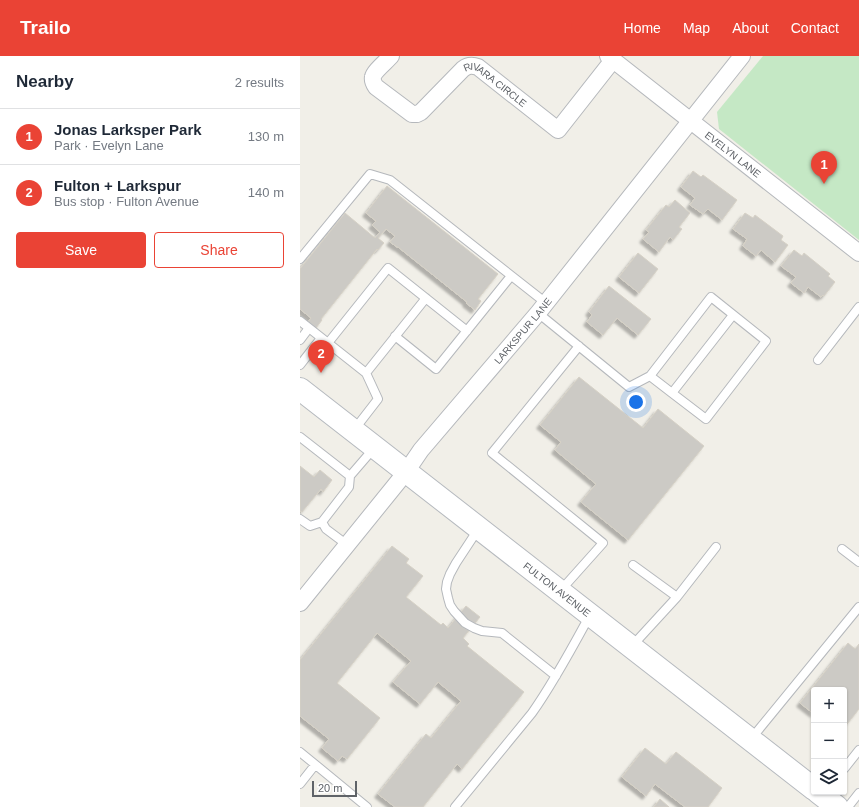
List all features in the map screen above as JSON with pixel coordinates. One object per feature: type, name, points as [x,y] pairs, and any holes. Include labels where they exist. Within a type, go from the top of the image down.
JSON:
[{"type":"main road","name":"FULTON AVENUE","points":[[301,393],[354,430],[750,740],[811,786]]},
{"type":"street","name":"RIVARA CIRCLE","points":[[391,56],[374,74],[372,78],[373,83],[376,87],[412,114],[421,112],[463,69],[467,66],[473,66],[478,67],[558,130],[610,58]]},
{"type":"street","name":"LARKSPUR LANE","points":[[300,603],[346,544],[406,472],[421,450],[542,308],[742,56]]},
{"type":"street","name":"EVELYN LANE","points":[[610,58],[859,252]]},
{"type":"lane","points":[[300,259],[370,174],[390,180],[511,276],[579,346],[630,387],[650,376],[711,297],[766,341],[706,419],[650,376]]},
{"type":"lane","points":[[300,365],[325,341],[388,268],[467,331]]},
{"type":"lane","points":[[395,336],[436,369],[511,276]]},
{"type":"lane","points":[[366,373],[426,298]]},
{"type":"lane","points":[[818,360],[859,307]]},
{"type":"lane","points":[[672,393],[733,315]]},
{"type":"lane","points":[[300,322],[366,373],[378,399],[354,430]]},
{"type":"lane","points":[[300,340],[309,328]]},
{"type":"lane","points":[[560,591],[603,543],[492,453],[579,346]]},
{"type":"lane","points":[[300,437],[350,476]]},
{"type":"lane","points":[[300,518],[310,526],[322,522],[349,487],[350,476],[375,447]]},
{"type":"lane","points":[[322,522],[326,529],[346,544]]},
{"type":"lane","points":[[479,528],[450,574],[446,589],[450,605],[459,617],[469,626],[482,631],[502,633],[556,676]]},
{"type":"lane","points":[[631,646],[677,597],[716,546]]},
{"type":"lane","points":[[842,548],[859,562]]},
{"type":"lane","points":[[633,565],[677,597]]},
{"type":"lane","points":[[750,740],[859,607]]},
{"type":"lane","points":[[455,807],[543,698],[590,614]]},
{"type":"lane","points":[[847,765],[859,750]]},
{"type":"lane","points":[[300,752],[368,807]]},
{"type":"lane","points":[[300,784],[315,765]]},
{"type":"lane","points":[[848,807],[859,793]]},
{"type":"green space","points":[[763,56],[859,56],[859,240],[719,129],[717,112]]},
{"type":"building","points":[[693,171],[701,177],[703,175],[737,200],[722,220],[708,209],[703,214],[690,205],[695,198],[681,187]]},
{"type":"building","points":[[387,186],[498,274],[478,299],[481,301],[475,310],[466,303],[467,302],[390,242],[395,236],[386,229],[378,238],[384,243],[378,250],[377,249],[321,319],[322,320],[316,328],[308,322],[311,318],[300,309],[300,269],[345,213],[375,238],[380,232],[372,225],[376,221],[366,213]]},
{"type":"building","points":[[675,200],[690,213],[679,227],[682,229],[673,240],[670,237],[659,252],[643,239],[649,232],[646,230],[666,205],[669,207]]},
{"type":"building","points":[[745,213],[753,218],[755,215],[783,236],[781,240],[788,245],[775,262],[761,250],[756,256],[743,246],[747,239],[733,229]]},
{"type":"building","points":[[794,250],[802,256],[804,253],[830,274],[828,276],[835,282],[824,296],[823,295],[821,297],[808,287],[804,293],[791,283],[796,277],[781,266]]},
{"type":"building","points":[[638,253],[658,269],[639,293],[619,277]]},
{"type":"building","points":[[609,286],[651,319],[638,335],[617,318],[603,335],[587,322],[592,315],[589,312]]},
{"type":"building","points":[[579,377],[643,428],[658,409],[704,446],[628,540],[581,502],[596,484],[555,450],[561,442],[540,425]]},
{"type":"building","points":[[300,466],[314,477],[320,470],[332,480],[323,492],[321,489],[302,512],[300,511]]},
{"type":"building","points":[[392,546],[409,559],[406,563],[423,576],[406,597],[441,625],[443,623],[448,628],[466,606],[480,617],[463,638],[469,644],[467,646],[524,692],[462,769],[457,764],[423,807],[395,807],[378,794],[426,734],[431,738],[461,701],[438,682],[420,704],[393,682],[411,661],[377,633],[337,683],[380,718],[347,759],[342,756],[338,761],[322,748],[329,739],[300,716],[300,660]]},
{"type":"building","points":[[848,643],[855,649],[859,644],[859,709],[847,724],[847,687],[813,687]]},
{"type":"building","points":[[811,689],[811,712],[800,703]]},
{"type":"building","points":[[645,748],[666,764],[676,752],[722,788],[708,807],[685,807],[655,784],[646,796],[622,777]]},
{"type":"building","points":[[660,799],[669,807],[654,807]]},
{"type":"place","name":"Jonas Larksper Park","points":[[824,184]]},
{"type":"place","name":"Fulton + Larkspur","points":[[321,373]]}]
